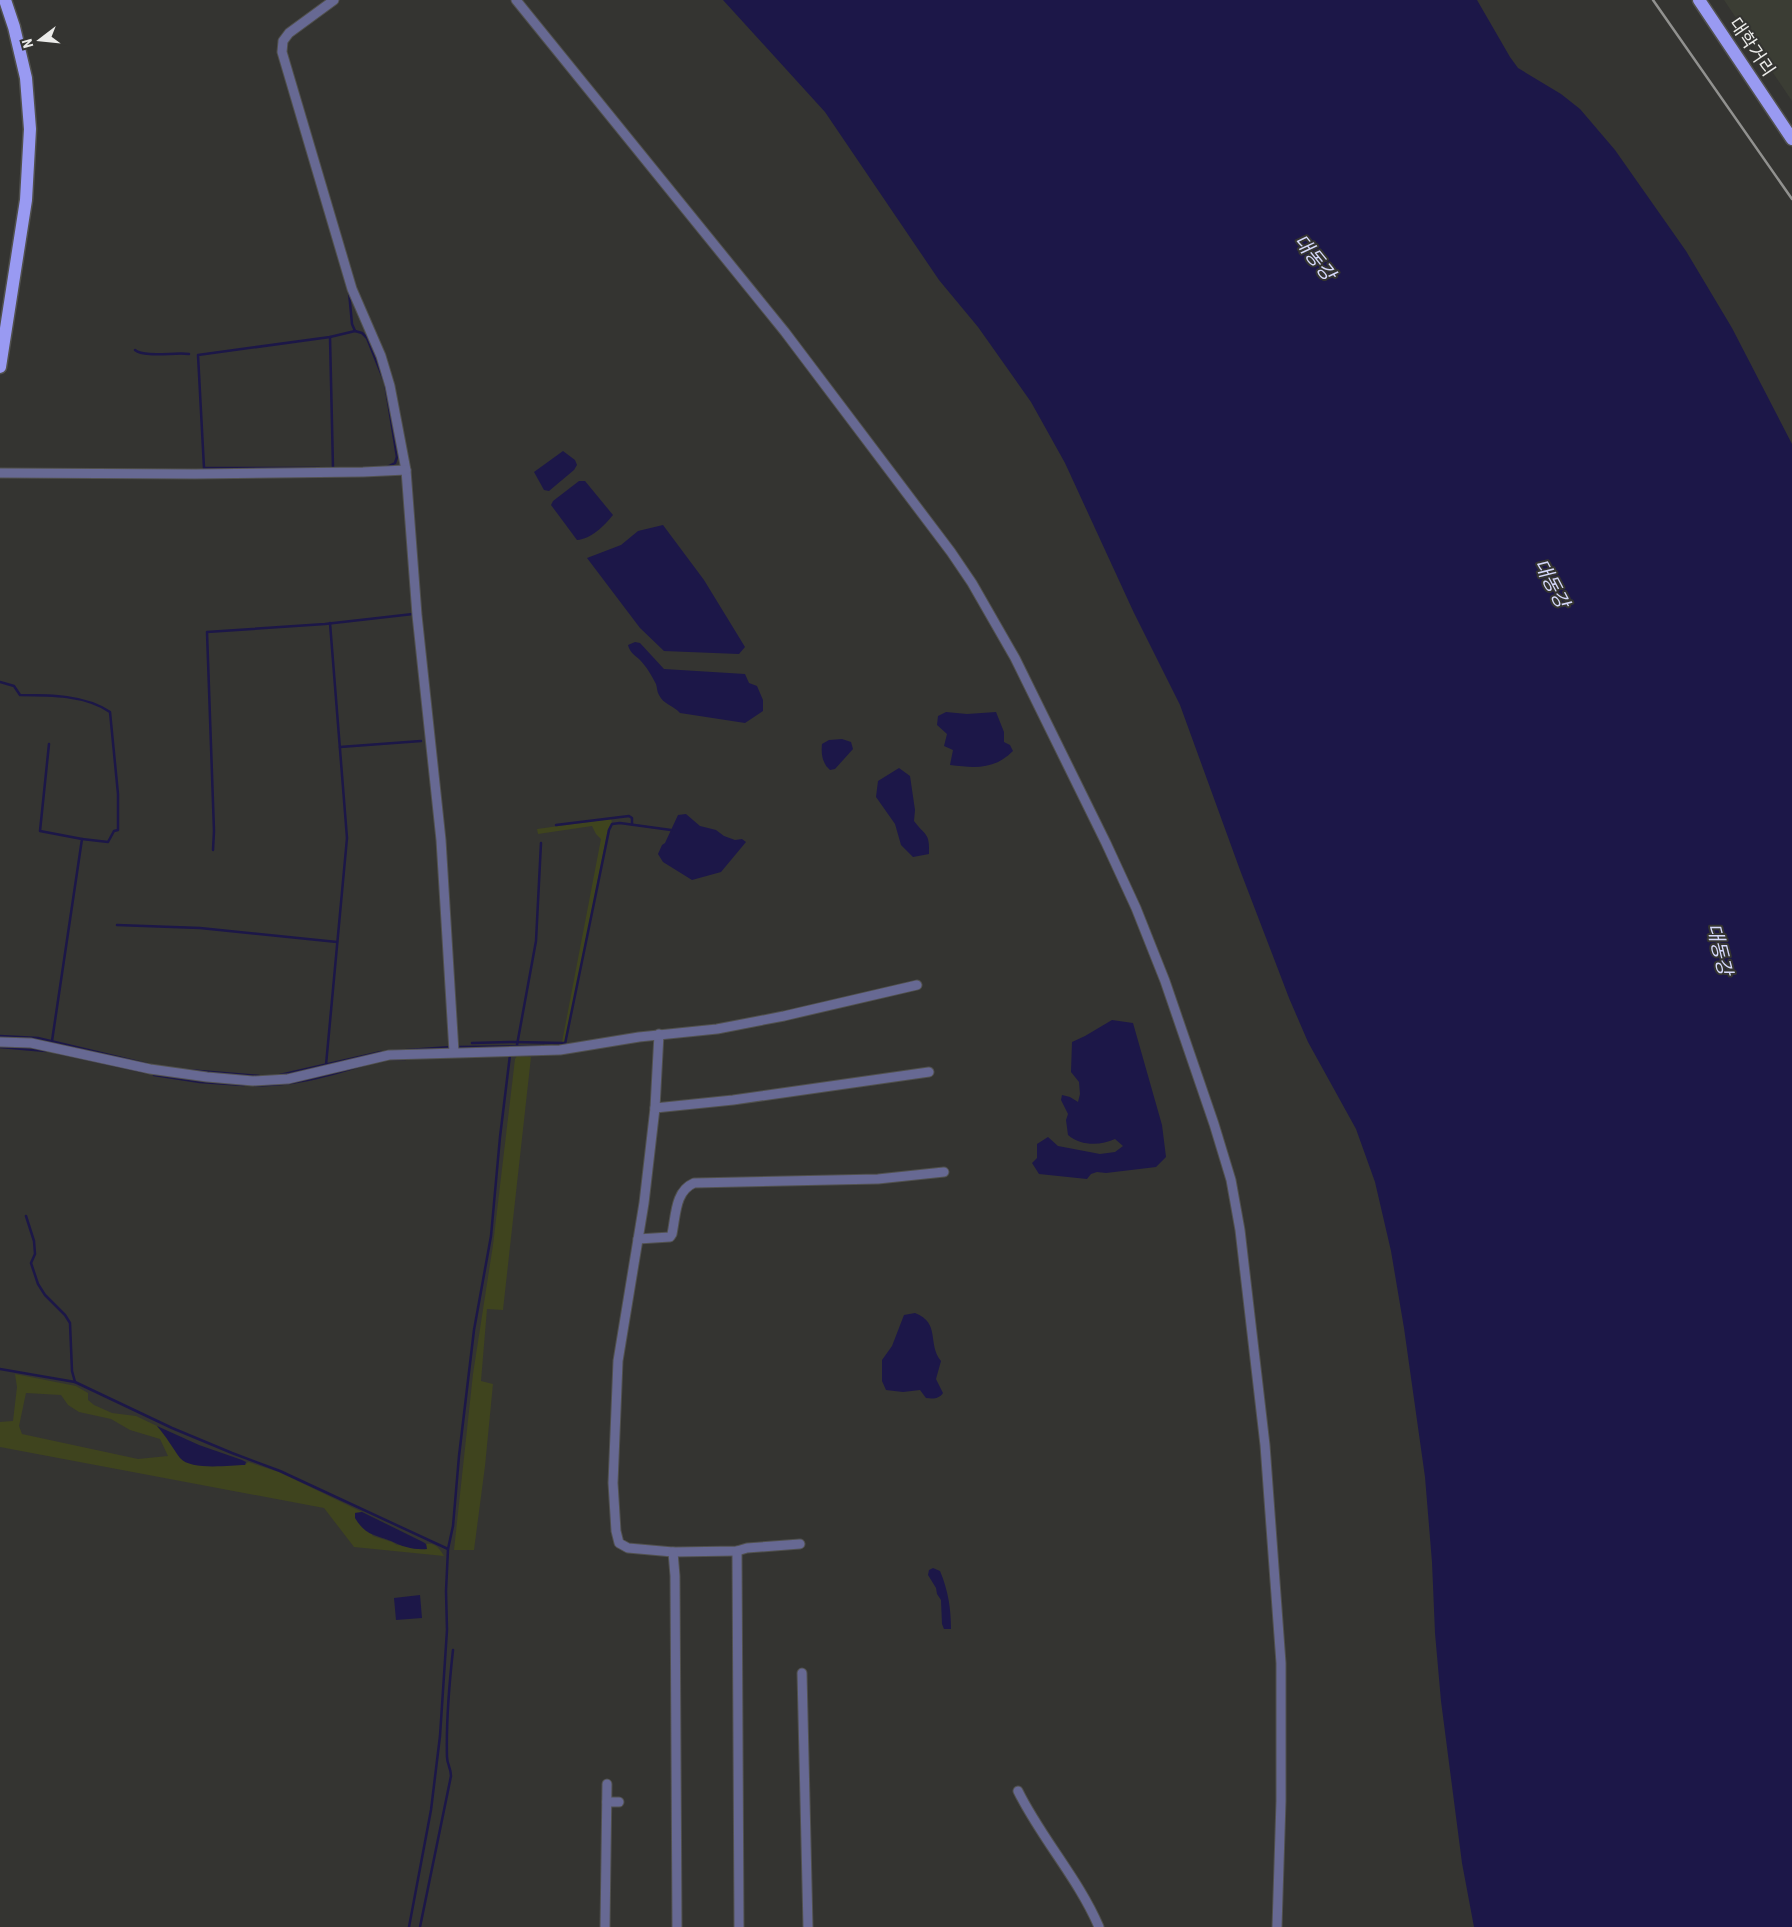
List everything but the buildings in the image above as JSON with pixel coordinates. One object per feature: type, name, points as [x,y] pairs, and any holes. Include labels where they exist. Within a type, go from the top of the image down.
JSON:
[{"type":"main road","points":[[0,367],[26,200],[30,129],[26,78],[14,27],[5,0]]},
{"type":"main road","name":"대학거리","points":[[1699,0],[1792,139]]},
{"type":"street","points":[[334,0],[289,33],[283,41],[282,52],[352,289],[380,356],[390,386],[406,470],[417,615],[441,840],[454,1052]]},
{"type":"street","points":[[516,0],[785,332],[951,552],[972,583],[1015,658],[1136,908],[1164,981],[1214,1124],[1231,1180],[1240,1230],[1265,1445],[1281,1663],[1282,1801],[1277,1927]]},
{"type":"street","points":[[0,473],[195,474],[406,470]]},
{"type":"street","points":[[0,1042],[31,1043],[150,1069],[207,1078],[252,1081],[288,1079],[389,1055],[560,1050],[659,1034],[717,1029],[917,986]]},
{"type":"street","points":[[659,1034],[655,1108],[644,1203],[618,1361],[613,1483],[616,1531],[619,1543],[628,1548],[673,1552],[737,1551],[747,1548],[800,1544]]},
{"type":"street","points":[[655,1108],[725,1101],[929,1072]]},
{"type":"street","points":[[638,1239],[670,1237],[682,1192],[694,1183],[878,1179],[944,1172]]},
{"type":"street","points":[[737,1551],[738,1927]]},
{"type":"street","points":[[673,1552],[676,1576],[676,1927]]},
{"type":"street","points":[[802,1673],[808,1927]]},
{"type":"street","points":[[605,1927],[607,1784]]},
{"type":"street","points":[[1018,1791],[1027,1809],[1089,1905],[1099,1927]]},
{"type":"street","points":[[607,1802],[619,1802]]},
{"type":"shaded area","points":[[1724,0],[1792,0],[1792,101]]},
{"type":"green space","points":[[611,819],[612,822],[608,829],[565,1043],[562,1042],[601,839],[592,826],[538,834],[537,829]]},
{"type":"green space","points":[[517,1056],[531,1057],[503,1310],[487,1309],[481,1381],[493,1384],[485,1466],[474,1550],[454,1550],[473,1374],[493,1245],[515,1059]]},
{"type":"green space","points":[[15,1374],[76,1386],[88,1393],[88,1400],[94,1405],[112,1413],[136,1416],[157,1426],[173,1446],[238,1465],[245,1465],[248,1462],[279,1472],[362,1512],[355,1513],[373,1536],[397,1545],[427,1547],[426,1544],[432,1544],[444,1556],[354,1547],[324,1508],[0,1447],[0,1422],[13,1421],[17,1387]],"holes":[[[26,1393],[61,1395],[68,1405],[79,1412],[111,1419],[130,1430],[160,1439],[168,1456],[138,1459],[22,1434],[19,1426]]]},
{"type":"water","name":"대동강","points":[[723,0],[1477,0],[1518,68],[1561,94],[1580,109],[1615,150],[1686,251],[1732,328],[1792,444],[1792,1927],[1474,1927],[1462,1863],[1441,1701],[1425,1477],[1404,1328],[1391,1251],[1375,1182],[1356,1129],[1308,1042],[1289,998],[1180,705],[1134,613],[1065,463],[1031,402],[978,327],[939,280],[825,112]]},
{"type":"water","points":[[563,451],[575,460],[577,465],[574,470],[549,491],[544,490],[534,472]]},
{"type":"water","points":[[579,481],[585,481],[613,515],[592,535],[577,540],[551,505],[553,501]]},
{"type":"water","points":[[663,525],[704,580],[745,647],[739,654],[664,651],[640,628],[587,558],[621,545],[638,531]]},
{"type":"water","points":[[635,642],[640,643],[664,669],[745,674],[749,683],[757,686],[763,700],[763,711],[745,723],[680,713],[661,698],[649,671],[630,650],[628,645]]},
{"type":"water","points":[[946,712],[967,714],[996,712],[1004,732],[1004,742],[1010,745],[1013,751],[999,762],[991,765],[968,767],[950,765],[953,750],[944,746],[947,734],[937,725],[938,716]]},
{"type":"water","points":[[842,739],[851,742],[853,749],[835,769],[830,770],[823,758],[822,744],[829,740]]},
{"type":"water","points":[[899,768],[910,776],[915,810],[914,821],[928,838],[929,854],[913,857],[901,845],[895,824],[876,797],[878,781]]},
{"type":"water","points":[[686,814],[700,826],[716,830],[724,836],[735,840],[742,839],[746,842],[721,872],[692,880],[663,862],[658,854],[678,815]]},
{"type":"water","points":[[1112,1020],[1133,1023],[1162,1125],[1166,1157],[1156,1167],[1106,1173],[1097,1172],[1091,1174],[1087,1179],[1039,1174],[1032,1163],[1037,1158],[1037,1144],[1048,1137],[1058,1146],[1100,1154],[1115,1152],[1123,1146],[1115,1139],[1091,1144],[1073,1139],[1068,1135],[1066,1120],[1068,1114],[1061,1100],[1062,1095],[1078,1102],[1080,1094],[1079,1082],[1071,1072],[1072,1042]]},
{"type":"water","points":[[915,1313],[928,1322],[937,1354],[941,1361],[936,1379],[943,1393],[936,1398],[926,1398],[920,1390],[903,1392],[886,1390],[882,1381],[882,1360],[892,1346],[904,1315]]},
{"type":"water","points":[[157,1426],[199,1445],[242,1460],[246,1462],[245,1465],[201,1466],[185,1462]]},
{"type":"water","points":[[362,1512],[423,1542],[426,1544],[427,1549],[404,1546],[371,1534],[355,1518],[355,1513]]},
{"type":"water","points":[[933,1568],[940,1571],[945,1585],[950,1606],[951,1629],[944,1629],[942,1624],[941,1600],[928,1575],[929,1570]]},
{"type":"water","points":[[420,1595],[422,1618],[396,1620],[394,1598]]},
{"type":"waterway","points":[[349,292],[352,324],[355,331],[362,333],[367,338],[385,383],[397,457],[395,463],[387,467]]},
{"type":"waterway","points":[[319,468],[204,468],[198,355],[330,337],[355,331]]},
{"type":"waterway","points":[[330,337],[333,468]]},
{"type":"waterway","points":[[135,350],[146,354],[189,354]]},
{"type":"waterway","points":[[213,850],[214,831],[207,632],[325,624],[413,614]]},
{"type":"waterway","points":[[326,1065],[347,838],[330,623]]},
{"type":"waterway","points":[[0,682],[14,686],[20,695],[78,699],[100,706],[110,712],[118,794],[118,830],[114,831],[108,842],[82,839]]},
{"type":"waterway","points":[[340,747],[421,741]]},
{"type":"waterway","points":[[49,744],[40,831],[82,839],[52,1041]]},
{"type":"waterway","points":[[556,825],[629,816],[632,818],[632,824]]},
{"type":"waterway","points":[[562,1045],[565,1044],[609,830],[612,824],[620,823],[671,830]]},
{"type":"waterway","points":[[517,1045],[536,941],[541,843]]},
{"type":"waterway","points":[[117,925],[200,928],[337,942]]},
{"type":"waterway","points":[[0,1036],[38,1038],[147,1064]]},
{"type":"waterway","points":[[472,1043],[564,1043]]},
{"type":"waterway","points":[[457,1047],[544,1046]]},
{"type":"waterway","points":[[0,1047],[46,1051]]},
{"type":"waterway","points":[[394,1051],[451,1047]]},
{"type":"waterway","points":[[280,1075],[381,1052]]},
{"type":"waterway","points":[[58,1053],[144,1072]]},
{"type":"waterway","points":[[448,1549],[453,1526],[474,1330],[491,1236],[510,1055]]},
{"type":"waterway","points":[[392,1059],[405,1059]]},
{"type":"waterway","points":[[254,1085],[296,1082],[364,1065]]},
{"type":"waterway","points":[[187,1070],[259,1076]]},
{"type":"waterway","points":[[154,1075],[200,1082],[244,1085]]},
{"type":"waterway","points":[[26,1216],[34,1241],[35,1254],[31,1263],[38,1284],[45,1295],[65,1315],[70,1323],[72,1371],[75,1382]]},
{"type":"waterway","points":[[0,1369],[75,1382],[172,1428],[280,1471],[448,1549],[447,1630],[440,1736],[431,1810],[409,1927]]},
{"type":"waterway","points":[[420,1927],[451,1776],[447,1759],[447,1730],[453,1650]]},
{"type":"railway","points":[[1653,0],[1792,199]]}]
